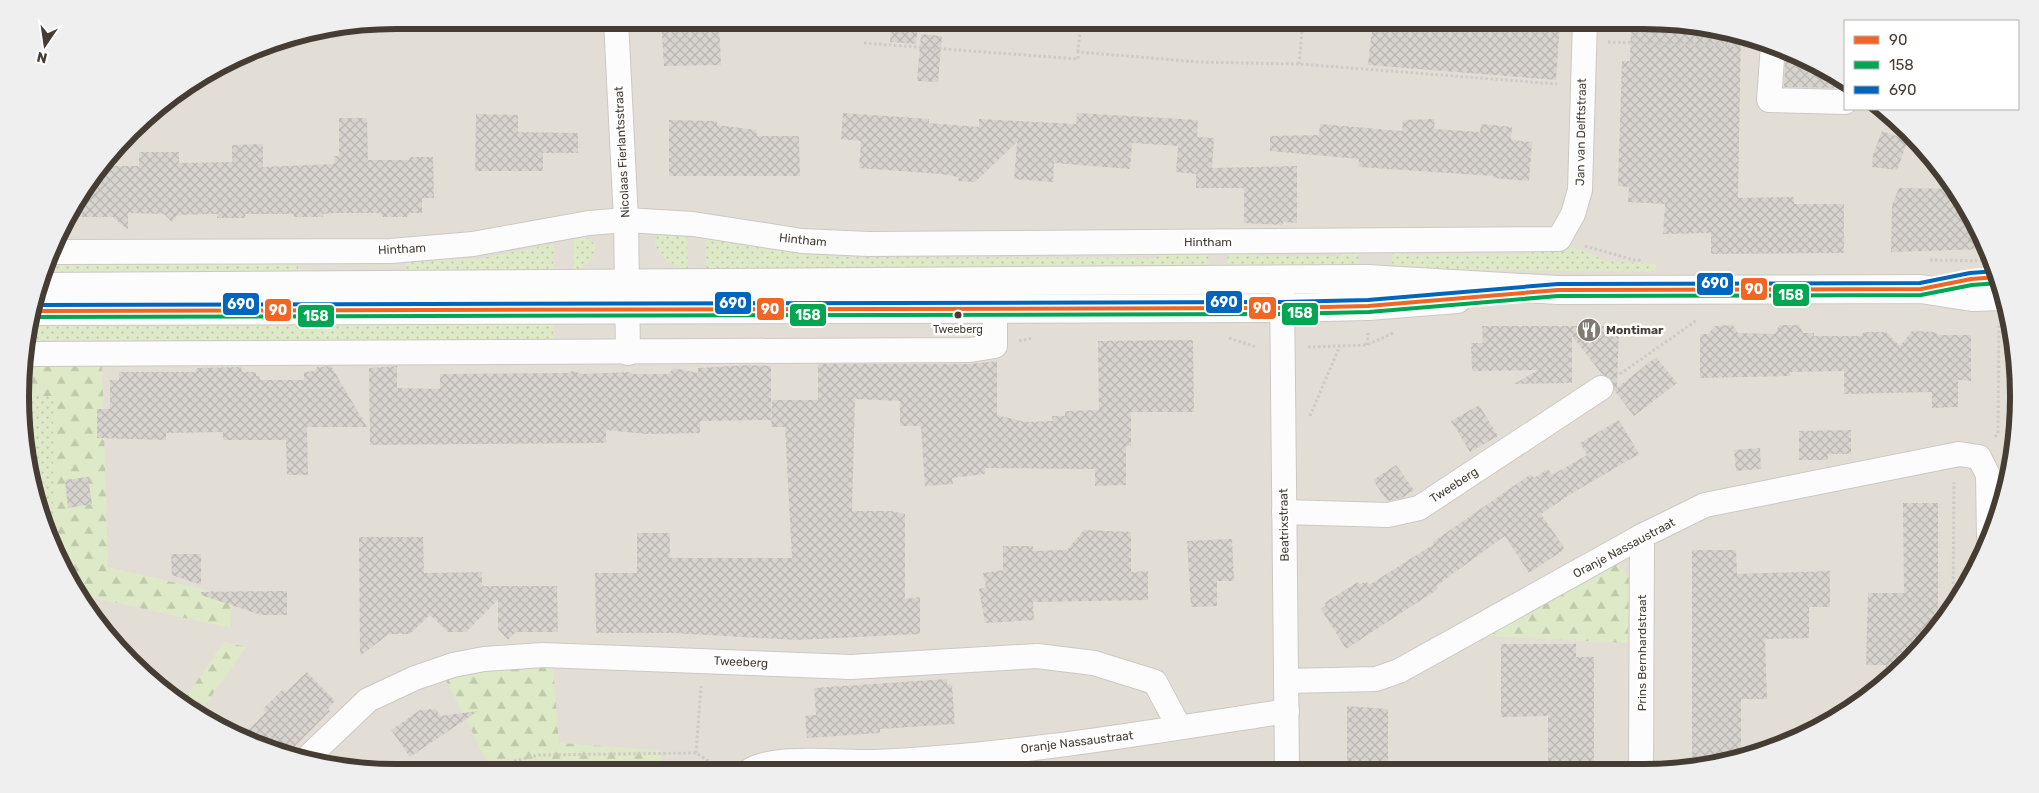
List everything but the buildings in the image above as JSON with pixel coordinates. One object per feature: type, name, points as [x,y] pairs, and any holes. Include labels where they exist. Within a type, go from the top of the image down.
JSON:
[{"type":"street","name":"Nicolaas Fierlantsstraat","points":[[616,29],[626,220],[626,284]]},
{"type":"street","name":"Jan van Delftstraat","points":[[1559,238],[1573,214],[1580,190],[1585,31]]},
{"type":"street","points":[[1773,53],[1769,100],[1844,102]]},
{"type":"street","name":"Hintham","points":[[59,252],[391,251],[473,244],[589,224],[626,220],[693,224],[802,241],[868,244],[1559,238]]},
{"type":"street","points":[[1921,289],[1971,279],[1991,278]]},
{"type":"street","points":[[45,287],[1367,279],[1558,290],[1921,289],[1972,297],[1999,305]]},
{"type":"street","name":"Beatrixstraat","points":[[1282,280],[1287,764]]},
{"type":"street","points":[[626,284],[628,352]]},
{"type":"street","points":[[39,311],[1282,308],[1368,306],[1558,290]]},
{"type":"street","points":[[32,354],[970,350],[995,346],[995,308]]},
{"type":"street","name":"Tweeberg","points":[[1284,512],[1388,515],[1419,508],[1601,388]]},
{"type":"street","points":[[1969,455],[1988,475],[1989,521]]},
{"type":"street","name":"Oranje Nassaustraat","points":[[1286,681],[1376,679],[1399,671],[1642,536],[1705,505],[1969,455]]},
{"type":"street","name":"Prins Bernhardstraat","points":[[1641,764],[1642,536]]},
{"type":"street","name":"Tweeberg","points":[[311,754],[368,700],[415,678],[453,665],[484,659],[543,655],[851,667],[1037,656],[1094,663],[1155,682],[1179,727]]},
{"type":"street","name":"Oranje Nassaustraat","points":[[767,764],[774,762],[873,762],[975,755],[1100,741],[1287,711]]},
{"type":"path","points":[[864,43],[1078,60],[1080,29]]},
{"type":"path","points":[[1299,64],[1302,29]]},
{"type":"path","points":[[1585,31],[1748,44]]},
{"type":"path","points":[[1078,52],[1199,62],[1299,64],[1582,86]]},
{"type":"path","points":[[1559,238],[1634,260],[1644,260]]},
{"type":"path","points":[[1923,260],[1984,261]]},
{"type":"path","points":[[1953,593],[1953,490],[1969,455],[1998,433],[2001,314]]},
{"type":"path","points":[[1601,388],[1697,320]]},
{"type":"path","points":[[696,753],[702,660]]},
{"type":"path","points":[[512,764],[514,761],[539,756],[696,753],[713,764]]},
{"type":"shaded area","points":[[396,29],[1642,29],[1691,32],[1738,41],[1783,57],[1844,89],[1844,110],[1872,110],[1903,136],[1919,154],[1948,192],[1961,213],[1991,278],[1998,301],[2007,348],[2010,396],[2009,421],[2007,445],[1998,492],[1991,515],[1972,559],[1948,601],[1919,639],[1885,673],[1847,702],[1826,715],[1783,736],[1738,752],[1691,761],[1642,764],[396,764],[348,761],[301,752],[278,745],[234,726],[192,702],[136,657],[91,601],[67,559],[48,515],[41,492],[32,445],[29,396],[30,372],[32,348],[41,301],[57,256],[78,213],[91,192],[136,136],[192,91],[234,67],[278,48],[301,41],[348,32]]},
{"type":"green space","points":[[661,233],[687,234],[688,271],[669,262],[658,251],[655,246],[656,238]]},
{"type":"green space","points":[[582,234],[595,244],[595,250],[590,261],[573,272],[574,236]]},
{"type":"green space","points":[[705,236],[794,253],[842,257],[1156,258],[1160,252],[1208,252],[1209,269],[706,271]]},
{"type":"green space","points":[[554,244],[553,274],[406,275],[405,262],[483,258]]},
{"type":"green space","points":[[1533,246],[1559,246],[1581,249],[1605,261],[1656,264],[1656,272],[1392,269],[1392,250],[1399,249],[1405,255],[1525,254]]},
{"type":"green space","points":[[1350,249],[1358,253],[1359,269],[1228,269],[1227,251],[1249,251],[1259,256],[1342,256],[1343,252]]},
{"type":"green space","points":[[298,261],[298,269],[323,271],[323,277],[49,275],[53,266]]},
{"type":"green space","points":[[553,321],[553,341],[33,340],[36,323]]},
{"type":"green space","points":[[31,364],[102,365],[108,567],[232,596],[230,628],[88,596],[67,559],[53,527],[53,396],[29,396]]},
{"type":"green space","points":[[29,396],[53,396],[53,527],[41,492],[36,468],[32,445]]},
{"type":"green space","points":[[1613,563],[1622,567],[1629,578],[1628,643],[1487,636]]},
{"type":"green space","points":[[224,642],[246,647],[203,709],[186,697]]},
{"type":"green space","points":[[500,665],[553,666],[559,743],[660,750],[662,764],[488,764],[445,678]]},
{"type":"transit line","name":"690","points":[[40,305],[1282,302],[1368,300],[1558,284],[1920,283],[1970,273],[1988,272]]},
{"type":"transit line","name":"90","points":[[39,311],[1282,308],[1368,306],[1558,290],[1921,289],[1971,279],[1991,278]]},
{"type":"transit line","name":"158","points":[[38,317],[1282,314],[1369,312],[1558,296],[1921,295],[1972,285],[1993,283]]},
{"type":"place","name":"Tweeberg","points":[[958,315]]},
{"type":"place","name":"Montimar","points":[[1589,330]]}]
